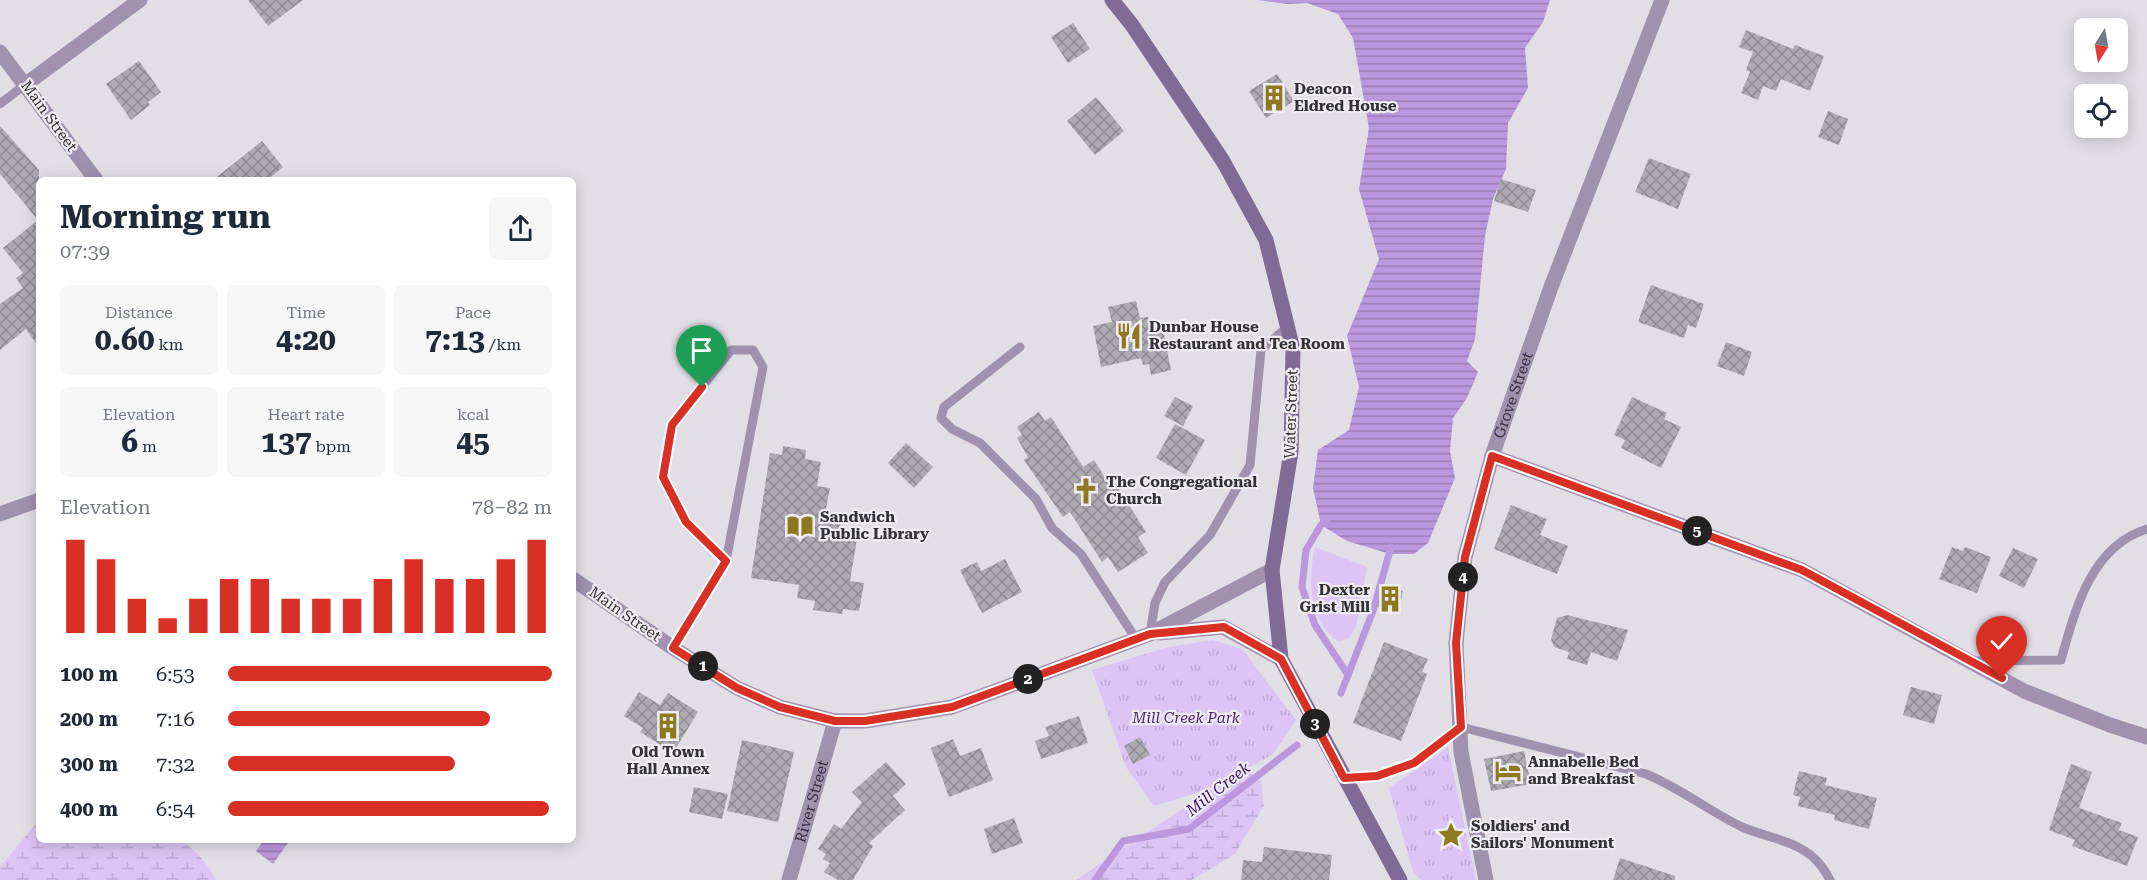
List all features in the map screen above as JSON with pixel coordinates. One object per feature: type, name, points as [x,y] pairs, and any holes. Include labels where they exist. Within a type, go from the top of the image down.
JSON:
[{"type":"main road","name":"Water Street","points":[[1112,0],[1132,25],[1223,161],[1266,240],[1293,349],[1291,452],[1272,570],[1281,659]]},
{"type":"main road","points":[[1281,659],[1397,879]]},
{"type":"street","points":[[26,84],[140,0]]},
{"type":"street","name":"Grove Street","points":[[1486,880],[1462,766],[1456,643],[1465,557],[1492,456],[1551,287],[1662,0]]},
{"type":"street","name":"Main Street","points":[[0,52],[94,177]]},
{"type":"street","points":[[1492,456],[1802,570],[2024,691],[2147,737]]},
{"type":"street","points":[[0,514],[36,501]]},
{"type":"street","name":"Main Street","points":[[576,581],[673,648],[737,688],[780,707],[835,721],[865,721],[952,707],[1143,637],[1272,570]]},
{"type":"street","name":"Main Street","points":[[1143,637],[1224,627],[1281,659]]},
{"type":"street","name":"River Street","points":[[789,880],[835,721]]},
{"type":"lane","points":[[0,104],[26,84]]},
{"type":"lane","points":[[1143,637],[1165,582],[1210,535],[1250,465],[1261,350],[1287,327]]},
{"type":"lane","points":[[1020,347],[945,407],[941,418],[952,429],[980,443],[1036,499],[1052,528],[1081,554],[1143,637]]},
{"type":"lane","points":[[673,648],[726,561],[763,367],[753,350],[731,350],[672,425],[663,477],[686,522],[726,561]]},
{"type":"lane","points":[[1971,661],[2061,660],[2085,588],[2104,556],[2132,534],[2147,530]]},
{"type":"lane","points":[[1344,778],[1377,776],[1414,763],[1461,727],[1654,777],[1745,828],[1773,836],[1813,857],[1830,880]]},
{"type":"green space","points":[[1315,547],[1367,567],[1356,627],[1348,639],[1338,641],[1328,633],[1316,611],[1311,585]]},
{"type":"green space","name":"Mill Creek Park","points":[[1213,640],[1242,649],[1296,720],[1272,755],[1207,790],[1154,806],[1126,767],[1092,670],[1168,647]]},
{"type":"green space","points":[[1448,747],[1476,880],[1421,880],[1413,872],[1389,788]]},
{"type":"green space","points":[[1247,770],[1261,781],[1264,805],[1235,854],[1192,880],[1076,880],[1206,793]]},
{"type":"green space","points":[[36,824],[36,843],[183,843],[200,856],[216,880],[0,880],[0,867]]},
{"type":"shaded area","points":[[1257,0],[1550,0],[1543,22],[1525,48],[1528,88],[1508,123],[1506,169],[1493,199],[1485,236],[1475,339],[1467,361],[1478,372],[1467,398],[1453,418],[1450,451],[1455,478],[1428,543],[1414,554],[1390,554],[1347,541],[1321,525],[1313,488],[1318,450],[1349,430],[1359,387],[1347,336],[1379,259],[1359,189],[1369,128],[1353,38],[1338,14],[1307,3],[1287,4]]},
{"type":"shaded area","points":[[262,843],[288,843],[273,864],[256,851]]},
{"type":"building","points":[[248,0],[303,0],[268,26]]},
{"type":"building","points":[[1073,23],[1090,49],[1068,63],[1051,37]]},
{"type":"building","points":[[1746,30],[1793,49],[1795,45],[1824,56],[1810,91],[1781,79],[1776,91],[1763,86],[1758,100],[1741,93],[1750,72],[1746,70],[1753,52],[1739,47]]},
{"type":"building","points":[[139,61],[161,92],[148,102],[150,105],[131,120],[106,84]]},
{"type":"building","name":"Deacon Eldred House","points":[[1277,74],[1294,101],[1266,118],[1249,91]]},
{"type":"building","points":[[1096,97],[1124,131],[1095,155],[1067,121]]},
{"type":"building","points":[[1828,111],[1848,119],[1839,145],[1818,137]]},
{"type":"building","points":[[0,126],[39,170],[39,177],[36,177],[36,218],[0,174]]},
{"type":"building","points":[[262,141],[283,167],[271,177],[217,177]]},
{"type":"building","points":[[1649,158],[1691,174],[1678,209],[1635,192]]},
{"type":"building","points":[[1501,179],[1536,190],[1528,212],[1494,201]]},
{"type":"building","points":[[36,222],[36,343],[26,329],[0,350],[0,304],[23,288],[16,278],[23,273],[3,248]]},
{"type":"building","points":[[1651,285],[1704,304],[1696,328],[1688,325],[1684,338],[1638,322]]},
{"type":"building","name":"Dunbar House Restaurant and Tea Room","points":[[1136,301],[1140,318],[1148,317],[1150,327],[1162,325],[1171,370],[1151,375],[1149,364],[1143,365],[1141,358],[1101,367],[1093,326],[1112,322],[1108,307]]},
{"type":"building","points":[[1726,342],[1752,352],[1744,376],[1717,366]]},
{"type":"building","points":[[1175,397],[1193,406],[1183,426],[1164,416]]},
{"type":"building","points":[[1632,397],[1667,413],[1664,419],[1681,427],[1661,468],[1621,448],[1625,440],[1614,435]]},
{"type":"building","name":"The Congregational Church","points":[[1039,412],[1045,421],[1051,417],[1083,467],[1094,460],[1107,481],[1112,478],[1146,532],[1138,537],[1148,553],[1118,572],[1108,557],[1102,562],[1070,512],[1063,517],[1024,460],[1028,457],[1017,438],[1022,435],[1017,427]]},
{"type":"building","points":[[1175,424],[1205,440],[1186,475],[1156,458]]},
{"type":"building","points":[[906,443],[933,467],[914,488],[888,463]]},
{"type":"building","name":"Sandwich Public Library","points":[[783,446],[806,450],[805,459],[821,462],[817,486],[830,488],[825,514],[843,516],[839,536],[857,539],[850,581],[864,583],[859,611],[843,609],[842,614],[813,610],[815,601],[797,598],[799,585],[751,578],[770,453],[782,455]]},
{"type":"building","points":[[1511,505],[1547,519],[1540,535],[1568,546],[1557,574],[1494,549]]},
{"type":"building","points":[[1952,547],[1963,551],[1965,547],[1991,557],[1977,593],[1939,579]]},
{"type":"building","points":[[2013,548],[2038,559],[2024,588],[1999,576]]},
{"type":"building","points":[[1005,559],[1022,592],[982,613],[960,570],[977,562],[981,571]]},
{"type":"building","name":"Dexter Grist Mill","points":[[1382,585],[1403,591],[1398,613],[1377,607]]},
{"type":"building","points":[[1567,615],[1628,630],[1617,661],[1591,652],[1587,665],[1567,659],[1569,652],[1554,647],[1551,639],[1557,618]]},
{"type":"building","points":[[1384,642],[1428,659],[1422,672],[1427,674],[1401,741],[1353,723]]},
{"type":"building","points":[[1911,687],[1942,695],[1934,724],[1903,715]]},
{"type":"building","name":"Old Town Hall Annex","points":[[639,692],[660,705],[668,693],[698,712],[673,753],[640,732],[643,728],[624,716]]},
{"type":"building","points":[[1079,716],[1088,743],[1041,759],[1035,741],[1049,736],[1045,727]]},
{"type":"building","points":[[1140,737],[1150,755],[1133,764],[1124,746]]},
{"type":"building","points":[[953,739],[960,756],[981,748],[993,780],[949,797],[931,748]]},
{"type":"building","points":[[742,740],[794,752],[778,822],[727,811]]},
{"type":"building","name":"Annabelle Bed and Breakfast","points":[[1524,751],[1531,784],[1491,791],[1484,759]]},
{"type":"building","points":[[886,762],[906,784],[893,796],[905,810],[869,843],[873,846],[853,880],[838,880],[824,872],[830,863],[823,859],[826,854],[818,849],[834,824],[841,829],[862,802],[852,792]]},
{"type":"building","points":[[2071,764],[2092,772],[2079,808],[2122,823],[2119,830],[2138,837],[2127,866],[2072,846],[2075,840],[2049,830]]},
{"type":"building","points":[[1799,771],[1827,778],[1825,785],[1877,798],[1869,829],[1834,820],[1835,815],[1798,806],[1800,797],[1793,795]]},
{"type":"building","points":[[694,787],[728,794],[722,819],[689,812]]},
{"type":"building","points":[[1014,818],[1023,843],[992,854],[984,829]]},
{"type":"building","points":[[1264,847],[1332,855],[1329,880],[1241,880],[1243,860],[1262,862]]},
{"type":"building","points":[[1620,858],[1675,876],[1675,880],[1613,880]]},
{"type":"waterway","points":[[1327,520],[1321,525],[1306,550],[1302,587],[1315,625],[1348,675]]},
{"type":"waterway","points":[[1341,693],[1373,611],[1391,547]]},
{"type":"waterway","name":"Mill Creek","points":[[1095,880],[1123,841],[1189,829],[1297,745]]},
{"type":"place","name":"Deacon Eldred House","points":[[1274,98]]},
{"type":"place","name":"Dunbar House Restaurant and Tea Room","points":[[1129,336]]},
{"type":"place","name":"The Congregational Church","points":[[1086,491]]},
{"type":"place","name":"Sandwich Public Library","points":[[800,526]]},
{"type":"place","name":"Dexter Grist Mill","points":[[1390,599]]},
{"type":"place","name":"Old Town Hall Annex","points":[[668,726]]},
{"type":"place","name":"Annabelle Bed and Breakfast","points":[[1508,771]]},
{"type":"place","name":"Soldiers' and Sailors' Monument","points":[[1451,835]]},
{"type":"route","points":[[702,387],[672,425],[663,477],[686,522],[726,561],[673,648],[737,688],[780,707],[835,721],[865,721],[952,707],[1150,634],[1224,627],[1281,659],[1344,778],[1377,776],[1414,763],[1461,727],[1456,643],[1465,557],[1492,456],[1620,501],[1802,570],[2002,678]]}]
